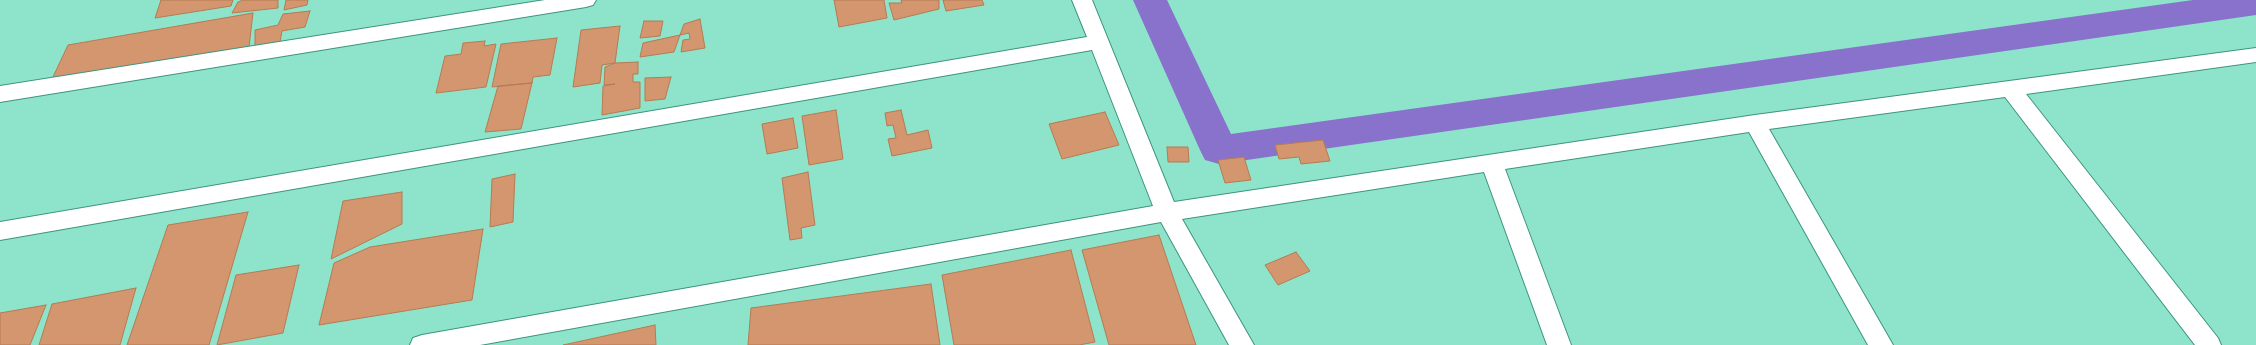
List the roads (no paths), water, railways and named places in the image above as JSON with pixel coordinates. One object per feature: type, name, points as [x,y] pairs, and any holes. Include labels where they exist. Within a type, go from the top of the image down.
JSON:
[{"type":"street","points":[[0,94],[586,0]]},
{"type":"street","points":[[1082,0],[1167,212],[1242,345]]},
{"type":"street","points":[[0,230],[1100,42]]},
{"type":"street","points":[[422,345],[1167,212],[1755,123],[2256,55]]},
{"type":"street","points":[[2011,89],[2209,345]]},
{"type":"street","points":[[1755,123],[1881,345]]},
{"type":"street","points":[[1492,163],[1559,345]]},
{"type":"waterway","points":[[1150,0],[1219,150],[2256,3]]}]
